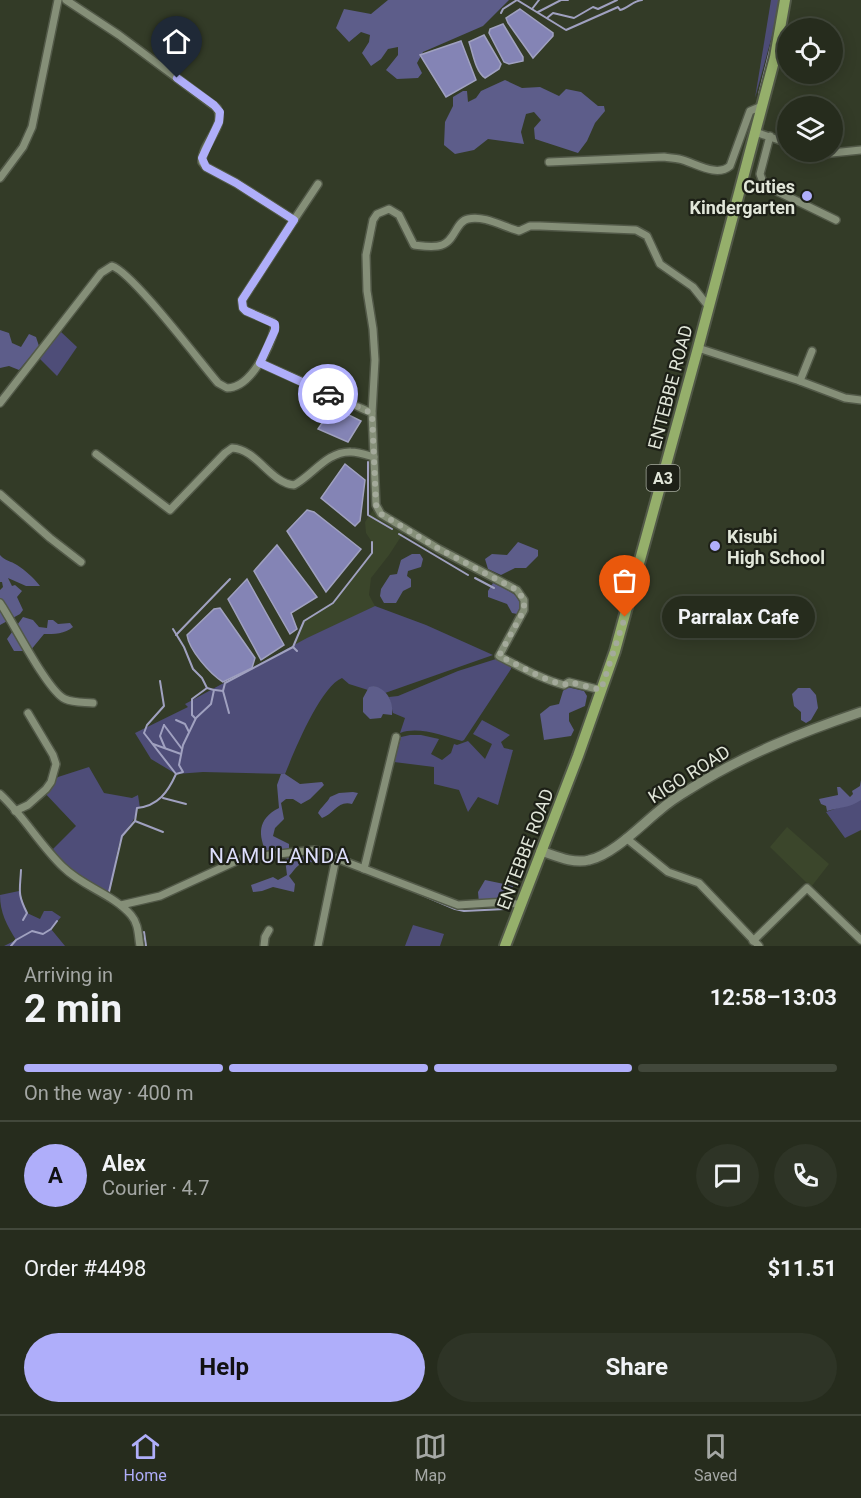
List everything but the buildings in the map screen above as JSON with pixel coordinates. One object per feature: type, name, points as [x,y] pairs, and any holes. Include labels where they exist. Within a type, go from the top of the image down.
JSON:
[{"type":"main road","name":"ENTEBBE ROAD","points":[[506,946],[578,756],[630,600],[775,57],[785,0]]},
{"type":"street","points":[[0,178],[23,147],[32,127],[58,0]]},
{"type":"street","points":[[66,0],[120,35],[217,108],[220,112],[219,122],[203,153],[202,162],[206,167],[294,220]]},
{"type":"street","points":[[549,162],[664,157],[680,159],[713,170],[723,170],[730,166],[750,111],[762,106]]},
{"type":"street","points":[[755,132],[777,139]]},
{"type":"street","points":[[770,136],[760,174],[764,185],[836,220]]},
{"type":"street","points":[[843,152],[861,150]]},
{"type":"street","points":[[1,398],[101,273],[112,266],[124,273],[148,298],[218,382],[232,388],[241,384],[260,363],[275,330],[275,324],[246,311],[242,300],[318,184]]},
{"type":"street","points":[[601,690],[569,682],[564,685],[555,683],[532,674],[516,663],[499,656],[524,610],[524,600],[517,590],[439,549],[381,514],[376,505],[372,413],[375,360],[367,291],[366,255],[374,220],[377,214],[389,209],[399,215],[414,245],[434,247],[445,244],[461,223],[469,218],[492,222],[519,231],[530,226],[636,230],[646,236],[660,264],[693,286],[709,307]]},
{"type":"street","points":[[698,348],[845,398],[861,400]]},
{"type":"street","points":[[800,381],[812,351]]},
{"type":"street","points":[[260,363],[372,413]]},
{"type":"street","points":[[96,453],[170,510],[232,448],[240,450],[255,460],[282,482],[294,485],[321,463],[340,454],[351,452],[374,457]]},
{"type":"street","points":[[0,494],[81,562]]},
{"type":"street","points":[[0,603],[59,695],[71,701],[93,703]]},
{"type":"street","name":"KIGO ROAD","points":[[541,851],[571,861],[588,861],[614,847],[663,807],[724,768],[802,733],[861,712]]},
{"type":"street","points":[[15,812],[28,805],[46,789],[51,782],[56,764],[28,713]]},
{"type":"street","points":[[364,869],[396,737]]},
{"type":"street","points":[[0,794],[64,868],[85,884],[121,905],[136,923],[140,946]]},
{"type":"street","points":[[626,838],[668,872],[699,883],[756,943],[807,888],[861,940]]},
{"type":"street","points":[[121,905],[160,896],[243,858],[315,850],[458,904],[506,902],[521,905]]},
{"type":"street","points":[[318,946],[336,858]]},
{"type":"street","points":[[264,946],[269,930]]},
{"type":"shaded area","points":[[388,0],[509,0],[483,26],[423,52],[417,63],[422,73],[418,78],[397,79],[386,70],[398,55],[398,47],[388,49],[381,59],[371,66],[362,53],[369,42],[370,35],[361,32],[349,42],[336,28],[344,9],[371,14]]},
{"type":"shaded area","points":[[771,0],[780,0],[755,98]]},
{"type":"shaded area","points":[[520,9],[553,33],[553,36],[533,58],[506,18]]},
{"type":"shaded area","points":[[503,24],[523,57],[523,61],[509,64],[504,62],[489,33],[490,29]]},
{"type":"shaded area","points":[[484,35],[501,64],[499,69],[485,78],[477,66],[469,42]]},
{"type":"shaded area","points":[[461,41],[476,80],[446,97],[420,55]]},
{"type":"shaded area","points":[[505,80],[522,88],[540,87],[559,96],[566,89],[581,92],[598,106],[604,106],[605,111],[595,123],[587,141],[578,153],[535,139],[534,128],[541,120],[534,112],[526,114],[521,132],[524,144],[488,139],[474,150],[455,154],[444,145],[445,122],[453,106],[453,97],[467,91],[468,102],[476,98],[481,91]]},
{"type":"shaded area","points":[[0,330],[9,333],[12,343],[21,347],[29,334],[36,337],[39,346],[19,370],[9,366],[0,368]]},
{"type":"shaded area","points":[[60,331],[77,347],[57,376],[39,358]]},
{"type":"shaded area","points":[[333,407],[361,421],[348,442],[318,429]]},
{"type":"shaded area","points":[[345,464],[365,480],[360,521],[355,526],[321,498]]},
{"type":"shaded area","points":[[374,509],[375,513],[404,532],[371,578],[369,595],[375,606],[293,647],[304,621],[333,603],[372,554],[372,542],[366,533],[365,522]]},
{"type":"shaded area","points":[[307,510],[314,512],[361,549],[326,592],[287,531]]},
{"type":"shaded area","points":[[518,542],[538,550],[538,556],[526,568],[515,568],[501,575],[488,569],[485,559],[492,554],[507,555]]},
{"type":"shaded area","points":[[277,545],[317,597],[291,613],[297,629],[290,634],[254,571]]},
{"type":"shaded area","points":[[412,554],[420,554],[423,559],[421,567],[408,571],[407,576],[411,579],[411,587],[403,591],[396,603],[384,603],[380,596],[381,589],[390,575],[397,574],[401,560]]},
{"type":"shaded area","points":[[0,555],[23,570],[40,586],[26,586],[8,578],[12,586],[15,585],[22,591],[17,597],[23,610],[0,625],[0,590],[3,587],[0,582]]},
{"type":"shaded area","points":[[247,579],[284,645],[261,660],[228,599]]},
{"type":"shaded area","points":[[493,583],[514,594],[519,603],[517,614],[512,613],[507,604],[488,597],[488,591]]},
{"type":"shaded area","points":[[375,606],[426,625],[493,655],[385,693],[374,686],[368,690],[349,684],[342,678],[325,694],[317,707],[301,736],[285,774],[203,772],[176,774],[151,759],[135,733],[188,707],[185,704],[307,638]]},
{"type":"shaded area","points":[[220,608],[255,658],[252,668],[223,682],[201,661],[187,635],[214,609]]},
{"type":"shaded area","points":[[23,617],[33,620],[39,627],[47,628],[48,620],[53,620],[58,624],[70,623],[73,627],[55,634],[44,634],[30,651],[14,651],[7,639]]},
{"type":"shaded area","points":[[496,659],[511,666],[511,669],[464,740],[423,731],[400,733],[405,718],[393,713],[389,697],[398,696],[458,671]]},
{"type":"shaded area","points":[[374,686],[383,690],[389,697],[392,715],[383,714],[381,718],[370,719],[363,712],[363,698],[369,687]]},
{"type":"shaded area","points":[[567,687],[584,691],[587,696],[585,706],[569,713],[569,721],[574,730],[571,736],[544,740],[540,714],[550,706],[559,704],[563,691]]},
{"type":"shaded area","points":[[798,688],[810,688],[816,695],[818,708],[811,720],[806,723],[801,720],[801,712],[794,706],[792,694]]},
{"type":"shaded area","points":[[482,720],[510,735],[501,742],[504,748],[513,750],[498,805],[478,797],[468,812],[459,790],[434,784],[434,767],[394,762],[401,737],[410,735],[439,739],[431,754],[442,760],[451,753],[454,744],[468,741],[485,759],[492,744],[473,734]]},
{"type":"shaded area","points":[[89,767],[104,793],[132,798],[138,795],[140,808],[137,809],[135,817],[121,838],[108,896],[66,866],[53,849],[76,826],[42,790],[58,777]]},
{"type":"shaded area","points":[[281,774],[285,774],[300,784],[322,782],[324,785],[310,799],[301,804],[293,799],[286,799],[281,803],[284,819],[275,828],[273,836],[289,844],[289,849],[267,854],[261,828],[267,817],[279,808],[277,785]]},
{"type":"shaded area","points":[[861,780],[861,800],[857,803],[827,811],[826,806],[821,804],[819,799],[838,795],[837,787],[840,787],[850,797],[853,794],[852,791],[860,786]]},
{"type":"shaded area","points":[[339,793],[358,793],[352,804],[343,804],[322,818],[318,813],[330,797]]},
{"type":"shaded area","points":[[861,795],[861,830],[845,838],[826,812],[846,805]]},
{"type":"shaded area","points":[[787,827],[829,864],[811,887],[770,847]]},
{"type":"shaded area","points":[[300,855],[326,855],[330,862],[307,862],[298,866],[289,876],[295,884],[294,892],[273,887],[253,892],[251,885],[273,877],[278,880],[287,875],[285,859]]},
{"type":"shaded area","points":[[485,880],[513,886],[510,898],[505,904],[479,903],[478,892]]},
{"type":"shaded area","points":[[19,891],[27,913],[40,919],[44,911],[52,911],[61,917],[51,929],[65,946],[4,946],[16,940],[3,913],[0,895]]},
{"type":"shaded area","points":[[413,925],[444,934],[440,946],[405,946]]},
{"type":"waterway","points":[[501,13],[503,9],[517,0],[566,30],[618,7],[620,10],[642,0]]},
{"type":"waterway","points":[[532,9],[539,0]]},
{"type":"waterway","points":[[538,12],[561,0],[568,0]]},
{"type":"waterway","points":[[547,18],[553,13],[574,18],[593,7],[598,9],[617,0]]},
{"type":"waterway","points":[[759,94],[773,38]]},
{"type":"waterway","points":[[368,462],[368,515],[392,529]]},
{"type":"waterway","points":[[399,534],[468,575]]},
{"type":"waterway","points":[[293,647],[304,621],[333,603],[372,553],[372,542]]},
{"type":"waterway","points":[[475,578],[494,588]]},
{"type":"waterway","points":[[176,635],[230,579]]},
{"type":"waterway","points":[[109,892],[122,836],[135,821],[137,808],[156,801],[166,792],[176,774],[183,772],[179,765],[183,745],[196,718],[211,704],[214,690],[207,688],[202,678],[193,669],[173,629]]},
{"type":"waterway","points":[[215,690],[223,691],[225,683],[293,647],[297,651]]},
{"type":"waterway","points":[[160,681],[164,706],[147,725],[144,733],[176,774]]},
{"type":"waterway","points":[[195,718],[192,715],[192,699],[207,688]]},
{"type":"waterway","points":[[223,691],[229,713]]},
{"type":"waterway","points":[[176,720],[185,724],[189,732]]},
{"type":"waterway","points":[[164,725],[182,749]]},
{"type":"waterway","points":[[164,725],[160,736],[165,748]]},
{"type":"waterway","points":[[153,744],[181,754]]},
{"type":"waterway","points":[[163,798],[186,804]]},
{"type":"waterway","points":[[135,821],[163,832]]},
{"type":"waterway","points":[[21,870],[20,896],[27,913],[23,920]]},
{"type":"waterway","points":[[415,892],[464,911],[505,909]]},
{"type":"waterway","points":[[11,946],[16,940],[32,931],[43,934],[57,921]]},
{"type":"waterway","points":[[144,932],[146,946]]},
{"type":"way so far","points":[[328,394],[372,413],[376,505],[381,514],[439,549],[517,590],[524,600],[524,610],[499,656],[516,663],[532,674],[555,683],[564,685],[569,682],[601,690],[625,617]]},
{"type":"place","name":"Cuties Kindergarten","points":[[807,196]]},
{"type":"place","name":"Kisubi High School","points":[[715,546]]},
{"type":"place","name":"Parralax Cafe","points":[[625,617]]},
{"type":"district","name":"NAMULANDA","points":[[280,856]]},
{"type":"route","points":[[177,78],[220,112],[219,122],[202,158],[206,167],[294,220],[242,300],[246,311],[275,324],[275,330],[260,363],[328,394]]}]
